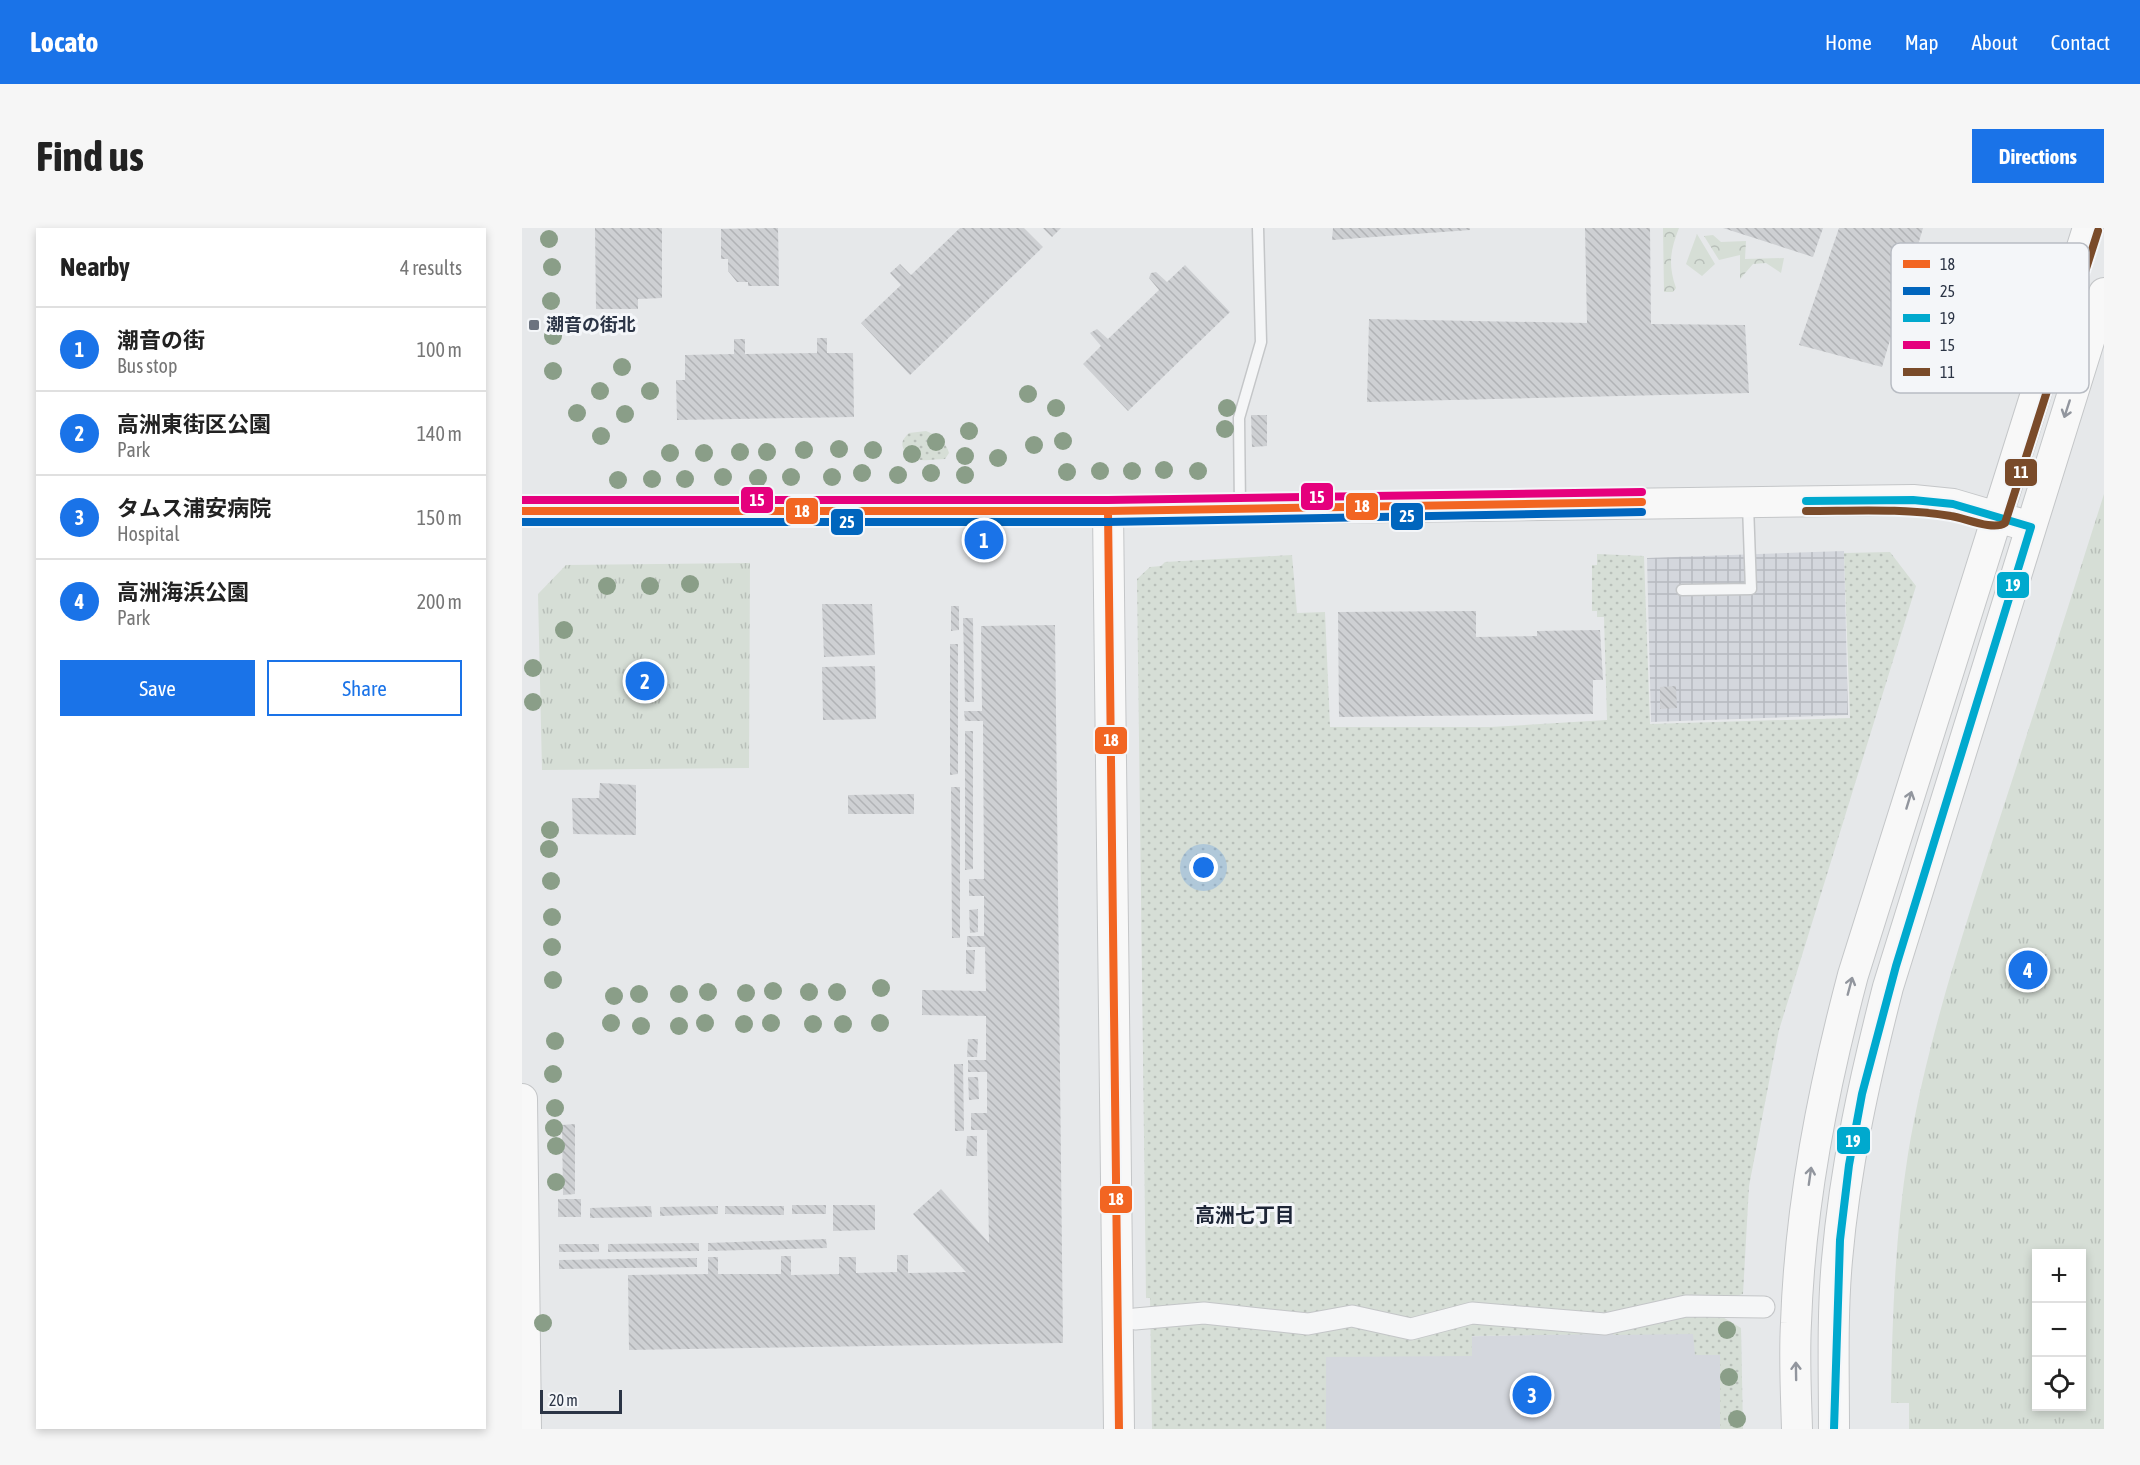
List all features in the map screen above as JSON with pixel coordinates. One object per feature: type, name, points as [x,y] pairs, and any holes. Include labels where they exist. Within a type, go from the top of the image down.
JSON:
[{"type":"street","points":[[2083,243],[2088,228]]},
{"type":"street","points":[[2089,341],[2104,293]]},
{"type":"street","points":[[1797,1429],[1796,1324],[1802,1252],[1809,1181],[1833,1052],[1853,975],[2036,393]]},
{"type":"street","points":[[1834,1429],[1834,1328],[1837,1261],[1847,1178],[1868,1064],[1888,987],[2073,393]]},
{"type":"street","points":[[522,511],[1108,511],[1913,500],[1953,504],[2031,527]]},
{"type":"street","points":[[1108,511],[1119,1429]]},
{"type":"street","points":[[522,1099],[526,1429]]},
{"type":"street","points":[[1135,1319],[1204,1313],[1308,1324],[1352,1316],[1411,1329],[1472,1313],[1605,1324],[1686,1306],[1764,1307]]},
{"type":"lane","points":[[1240,508],[1239,418],[1261,342],[1258,228]]},
{"type":"lane","points":[[1682,590],[1751,589],[1748,501]]},
{"type":"shaded area","points":[[1844,551],[1848,715],[1651,722],[1647,558]]},
{"type":"shaded area","points":[[1741,1330],[1742,1429],[1322,1429],[1321,1340]]},
{"type":"green space","points":[[1663,228],[1679,228],[1671,258],[1676,288],[1673,292],[1664,292]]},
{"type":"green space","points":[[1697,234],[1715,264],[1702,276],[1686,264]]},
{"type":"green space","points":[[1713,235],[1721,242],[1746,241],[1745,259],[1784,258],[1781,273],[1766,263],[1753,264],[1740,279],[1740,255],[1719,260],[1704,236]]},
{"type":"green space","points":[[926,431],[946,446],[949,453],[945,459],[922,460],[907,455],[902,445],[903,440],[909,433]]},
{"type":"green space","points":[[2104,494],[2104,1429],[1909,1429],[1909,1403],[1891,1403],[1895,1278],[1908,1154],[1934,1033],[1994,836]]},
{"type":"green space","points":[[1890,552],[1916,586],[1779,1030],[1749,1186],[1743,1294],[1604,1334],[1472,1336],[1472,1356],[1326,1357],[1326,1429],[1152,1429],[1150,1298],[1146,1298],[1137,579],[1150,567],[1161,566],[1165,562],[1292,555],[1297,613],[1325,612],[1330,727],[1491,727],[1607,720],[1604,617],[1597,617],[1597,611],[1592,611],[1592,565],[1597,565],[1597,554],[1644,556],[1650,724],[1850,718],[1844,553]]},
{"type":"green space","points":[[750,563],[749,768],[542,770],[538,594],[566,565]]},
{"type":"green space","points":[[1675,1315],[1721,1316],[1741,1328],[1743,1429],[1720,1429],[1720,1355],[1695,1355],[1693,1334],[1613,1335],[1612,1326]]},
{"type":"building","points":[[595,228],[662,228],[662,298],[638,299],[638,309],[596,309]]},
{"type":"building","points":[[778,228],[779,286],[748,286],[748,282],[737,282],[728,271],[728,259],[721,259],[721,229]]},
{"type":"building","points":[[960,228],[1024,228],[1043,247],[910,375],[861,323],[901,285],[890,273],[900,264],[911,275]]},
{"type":"building","points":[[1043,228],[1061,228],[1052,237]]},
{"type":"building","points":[[1333,228],[1470,228],[1470,230],[1332,240]]},
{"type":"building","points":[[1585,228],[1650,228],[1651,324],[1745,325],[1749,393],[1367,402],[1369,319],[1587,323]]},
{"type":"building","points":[[1723,228],[1823,228],[1813,257]]},
{"type":"building","points":[[1839,228],[1923,228],[1919,243],[1891,243],[1891,336],[1882,367],[1799,345]]},
{"type":"building","points":[[1185,265],[1230,312],[1128,411],[1083,364],[1101,346],[1090,333],[1097,329],[1108,339],[1159,290],[1149,278],[1151,273],[1156,272],[1167,282]]},
{"type":"building","points":[[817,338],[827,338],[827,353],[853,353],[854,417],[677,420],[676,380],[685,380],[685,355],[734,354],[734,339],[745,339],[745,354],[817,353]]},
{"type":"building","points":[[1251,415],[1267,415],[1267,446],[1252,447]]},
{"type":"building","points":[[822,604],[872,604],[875,655],[824,657]]},
{"type":"building","points":[[951,606],[959,606],[959,630],[951,631]]},
{"type":"building","points":[[1476,611],[1476,637],[1537,636],[1537,631],[1600,630],[1603,680],[1593,680],[1593,714],[1339,717],[1338,612]]},
{"type":"building","points":[[963,618],[973,618],[974,702],[965,702]]},
{"type":"building","points":[[1055,625],[1063,1343],[629,1350],[628,1275],[708,1274],[708,1257],[718,1257],[718,1274],[781,1274],[781,1256],[791,1256],[791,1275],[839,1274],[839,1257],[856,1257],[856,1273],[897,1272],[897,1255],[908,1255],[908,1273],[966,1272],[913,1214],[941,1189],[989,1243],[987,1130],[971,1130],[971,1113],[987,1113],[987,1072],[968,1072],[968,1060],[986,1060],[986,1016],[922,1015],[922,990],[986,991],[985,947],[967,947],[967,936],[984,936],[984,896],[969,896],[969,879],[984,879],[983,721],[965,721],[964,711],[982,711],[981,626]]},
{"type":"building","points":[[950,644],[958,644],[958,774],[950,775]]},
{"type":"building","points":[[875,666],[876,719],[823,720],[822,667]]},
{"type":"building","points":[[1676,686],[1677,708],[1660,709],[1660,687]]},
{"type":"building","points":[[965,731],[973,731],[973,869],[965,870]]},
{"type":"building","points":[[600,783],[636,785],[636,835],[573,834],[572,798],[599,798]]},
{"type":"building","points":[[951,787],[960,787],[960,938],[952,938]]},
{"type":"building","points":[[914,794],[914,814],[848,814],[848,795]]},
{"type":"building","points":[[978,909],[978,932],[970,933],[969,910]]},
{"type":"building","points":[[966,950],[975,950],[974,974],[966,974]]},
{"type":"building","points":[[968,1039],[978,1039],[977,1057],[967,1057]]},
{"type":"building","points":[[954,1064],[963,1064],[964,1131],[955,1131]]},
{"type":"building","points":[[968,1077],[978,1077],[979,1099],[969,1100]]},
{"type":"building","points":[[575,1124],[575,1194],[563,1195],[562,1125]]},
{"type":"building","points":[[967,1136],[977,1136],[977,1156],[966,1156]]},
{"type":"building","points":[[558,1199],[581,1199],[581,1217],[558,1217]]},
{"type":"building","points":[[792,1205],[826,1205],[826,1214],[792,1214]]},
{"type":"building","points":[[833,1205],[875,1205],[875,1230],[833,1231]]},
{"type":"building","points":[[651,1206],[652,1217],[590,1218],[590,1208]]},
{"type":"building","points":[[718,1206],[718,1214],[660,1216],[660,1207]]},
{"type":"building","points":[[725,1206],[784,1206],[784,1215],[725,1214]]},
{"type":"building","points":[[826,1239],[827,1248],[708,1251],[708,1243]]},
{"type":"building","points":[[699,1243],[699,1251],[608,1252],[608,1244]]},
{"type":"building","points":[[559,1244],[599,1244],[599,1252],[559,1252]]},
{"type":"building","points":[[697,1258],[697,1267],[559,1269],[559,1260]]},
{"type":"transit line","name":"11","points":[[2089,259],[2098,231]]},
{"type":"transit line","name":"11","points":[[1806,511],[1915,512],[1951,516],[1993,526],[2005,523],[2046,393]]},
{"type":"transit line","name":"15","points":[[522,500],[1108,500],[1642,492]]},
{"type":"transit line","name":"19","points":[[1806,501],[1913,500],[1953,504],[2031,527],[1896,966],[1862,1094],[1849,1165],[1840,1240],[1834,1429]]},
{"type":"transit line","name":"18","points":[[522,511],[1108,511],[1642,502]]},
{"type":"transit line","name":"18","points":[[1108,511],[1119,1429]]},
{"type":"transit line","name":"25","points":[[522,522],[1108,522],[1642,512]]},
{"type":"place","name":"潮音の街北","points":[[534,325]]},
{"type":"place","name":"潮音の街","points":[[984,540]]},
{"type":"place","name":"高洲東街区公園","points":[[645,681]]},
{"type":"place","name":"高洲海浜公園","points":[[2028,970]]},
{"type":"place","name":"タムス浦安病院","points":[[1532,1395]]},
{"type":"district","name":"高洲七丁目","points":[[1245,1215]]}]
